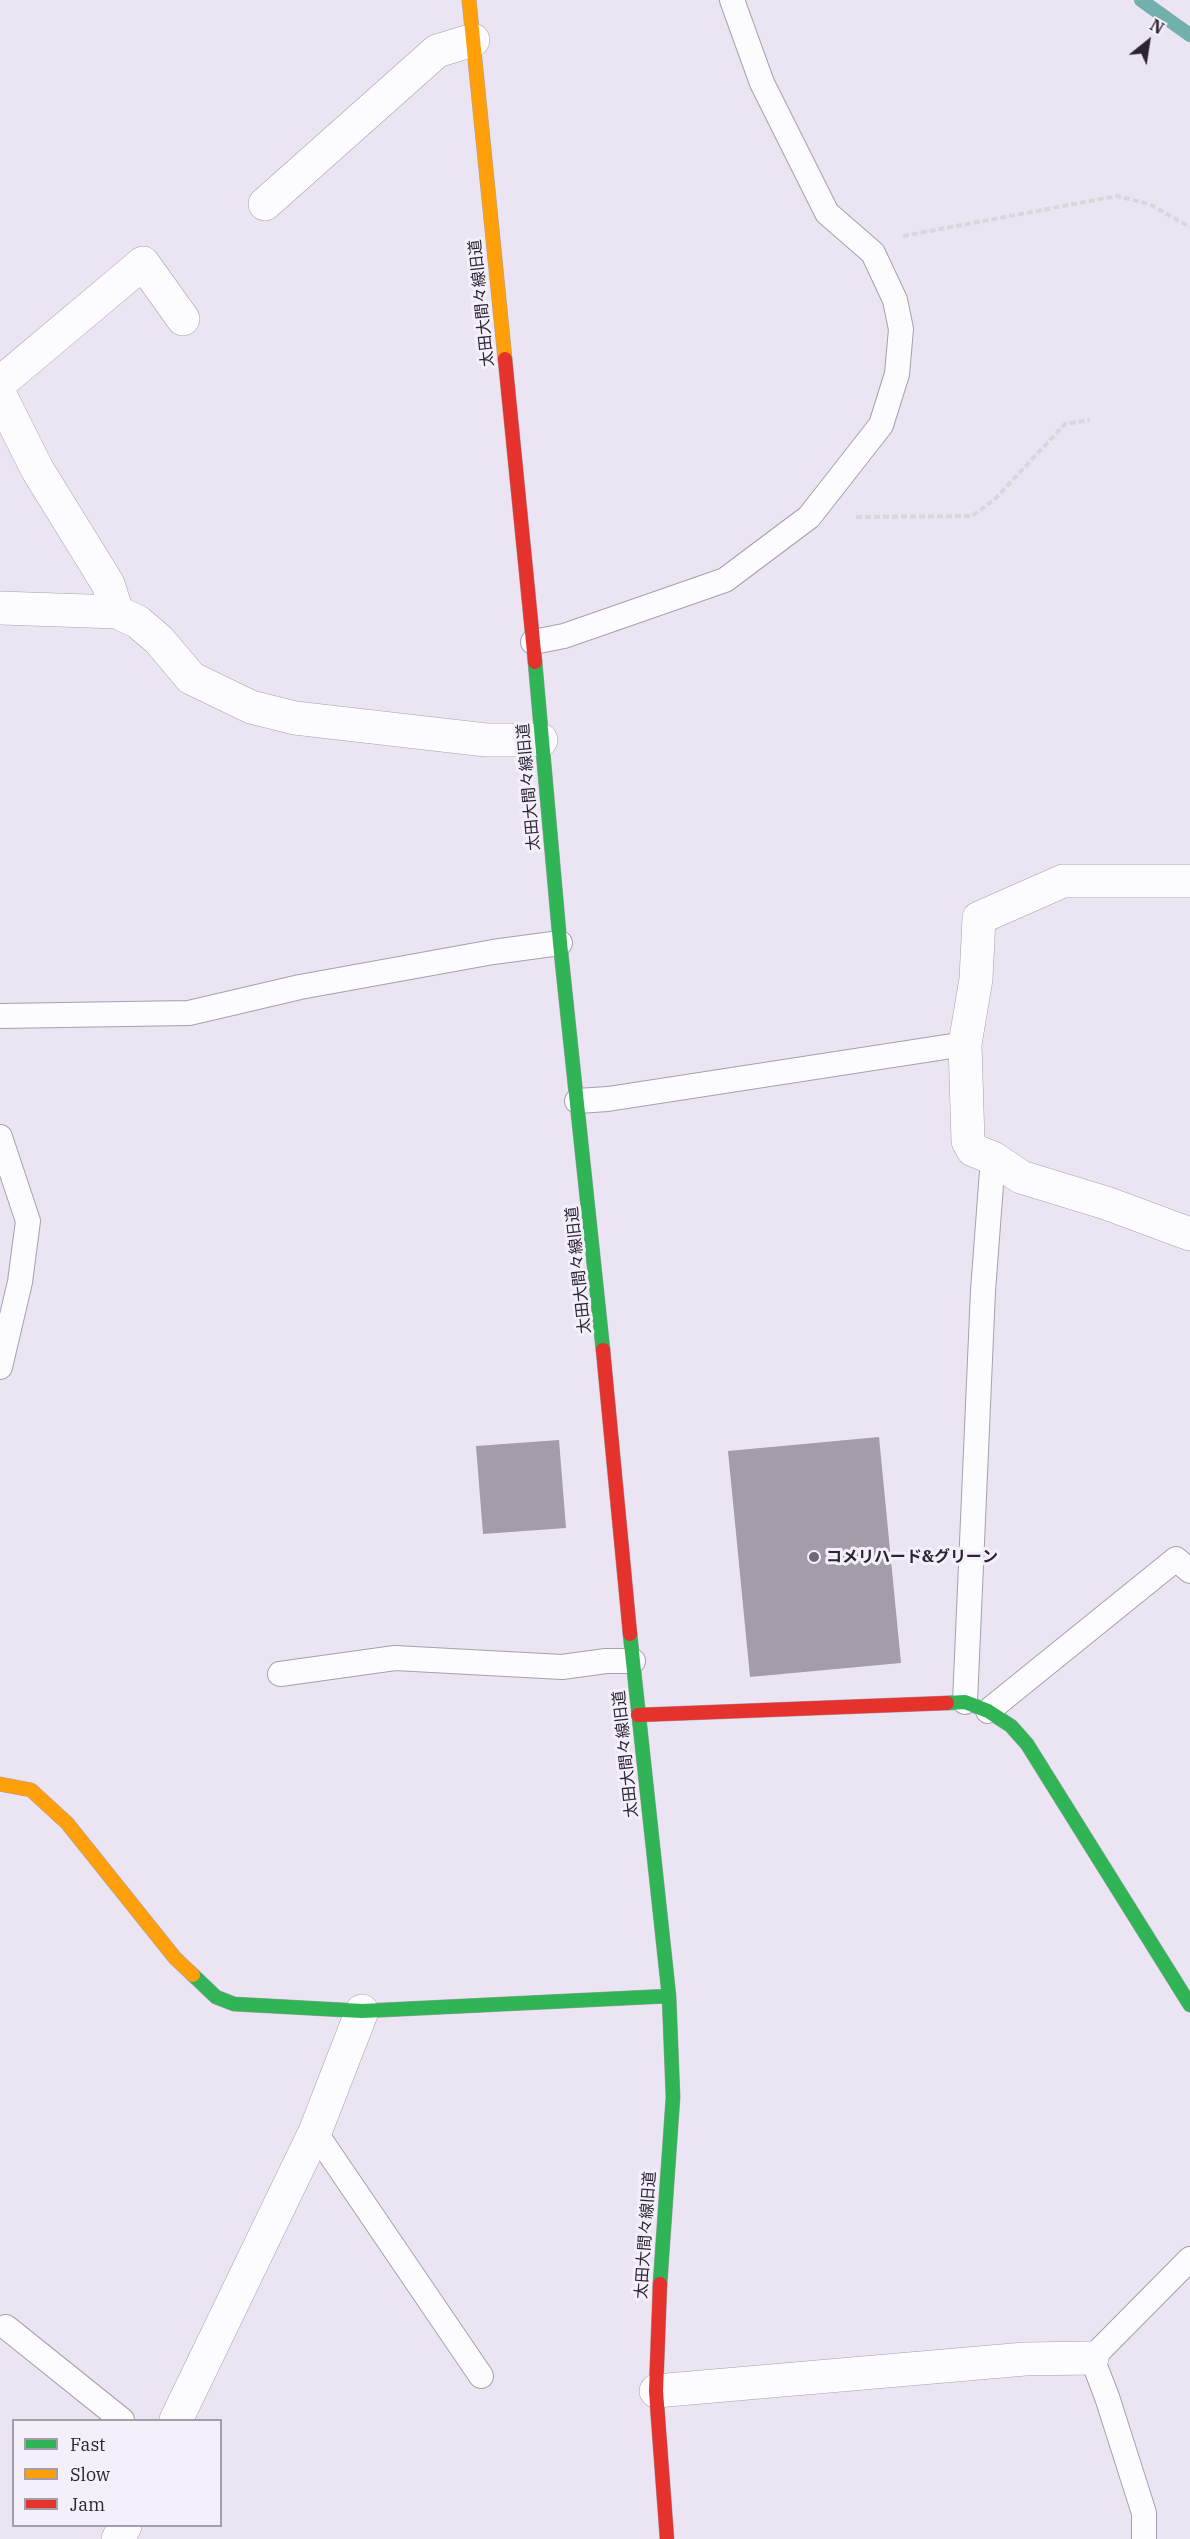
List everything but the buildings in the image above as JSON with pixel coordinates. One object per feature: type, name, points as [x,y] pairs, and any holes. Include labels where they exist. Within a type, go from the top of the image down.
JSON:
[{"type":"street","name":"太田大間々線旧道","points":[[469,0],[533,642],[560,943],[638,1715],[669,1996],[673,2097],[662,2238],[656,2391],[667,2539]]},
{"type":"street","points":[[265,204],[437,51],[473,40]]},
{"type":"street","points":[[0,383],[143,263],[183,318]]},
{"type":"street","points":[[0,395],[37,469],[108,584],[117,612]]},
{"type":"street","points":[[0,608],[117,612],[138,622],[159,640],[191,678],[251,706],[295,718],[486,740],[541,740]]},
{"type":"street","points":[[1190,881],[1063,881],[979,918],[976,979],[965,1044],[968,1142],[973,1149],[993,1158],[1021,1178],[1107,1203],[1190,1233]]},
{"type":"street","points":[[638,1715],[965,1702],[988,1711],[1011,1726],[1027,1744],[1190,2006]]},
{"type":"street","points":[[0,1785],[31,1790],[67,1823],[175,1958],[216,1997],[234,2004],[362,2010],[669,1996]]},
{"type":"street","points":[[177,2419],[315,2132],[362,2010]]},
{"type":"street","points":[[656,2391],[1025,2359],[1092,2358]]},
{"type":"lane","points":[[533,642],[564,636],[725,580],[809,517],[881,425],[897,374],[901,329],[896,300],[873,253],[827,213],[762,83],[732,0]]},
{"type":"lane","points":[[0,1016],[189,1013],[300,987],[493,951],[560,943]]},
{"type":"lane","points":[[577,1101],[608,1099],[965,1044]]},
{"type":"lane","points":[[0,1137],[28,1221],[20,1282],[0,1367]]},
{"type":"lane","points":[[965,1702],[983,1291],[993,1158]]},
{"type":"lane","points":[[988,1711],[1176,1560],[1190,1571]]},
{"type":"lane","points":[[280,1674],[395,1658],[448,1659],[562,1667],[606,1661],[633,1661]]},
{"type":"lane","points":[[315,2132],[481,2376]]},
{"type":"lane","points":[[1144,2539],[1144,2513],[1107,2397],[1092,2358],[1190,2259]]},
{"type":"lane","points":[[6,2327],[120,2419]]},
{"type":"path","points":[[873,253],[899,237],[1117,196],[1149,204],[1190,227]]},
{"type":"path","points":[[809,517],[972,516],[994,500],[1065,424],[1090,420]]},
{"type":"waterway","points":[[1141,0],[1190,35]]},
{"type":"traffic: fast","points":[[535,662],[560,943],[603,1350]]},
{"type":"traffic: fast","points":[[630,1634],[669,1996],[673,2097],[660,2284]]},
{"type":"traffic: fast","points":[[947,1703],[965,1702],[988,1711],[1011,1726],[1027,1744],[1190,2005]]},
{"type":"traffic: fast","points":[[193,1975],[216,1997],[234,2004],[362,2011],[669,1996]]},
{"type":"traffic: slow","points":[[469,0],[505,359]]},
{"type":"traffic: slow","points":[[0,1784],[31,1790],[67,1823],[175,1958],[193,1975]]},
{"type":"traffic: jam","points":[[505,359],[535,662]]},
{"type":"traffic: jam","points":[[603,1350],[630,1634]]},
{"type":"traffic: jam","points":[[638,1715],[947,1703]]},
{"type":"traffic: jam","points":[[660,2284],[656,2391],[667,2539]]},
{"type":"place","name":"コメリハード&グリーン","points":[[814,1557]]}]
